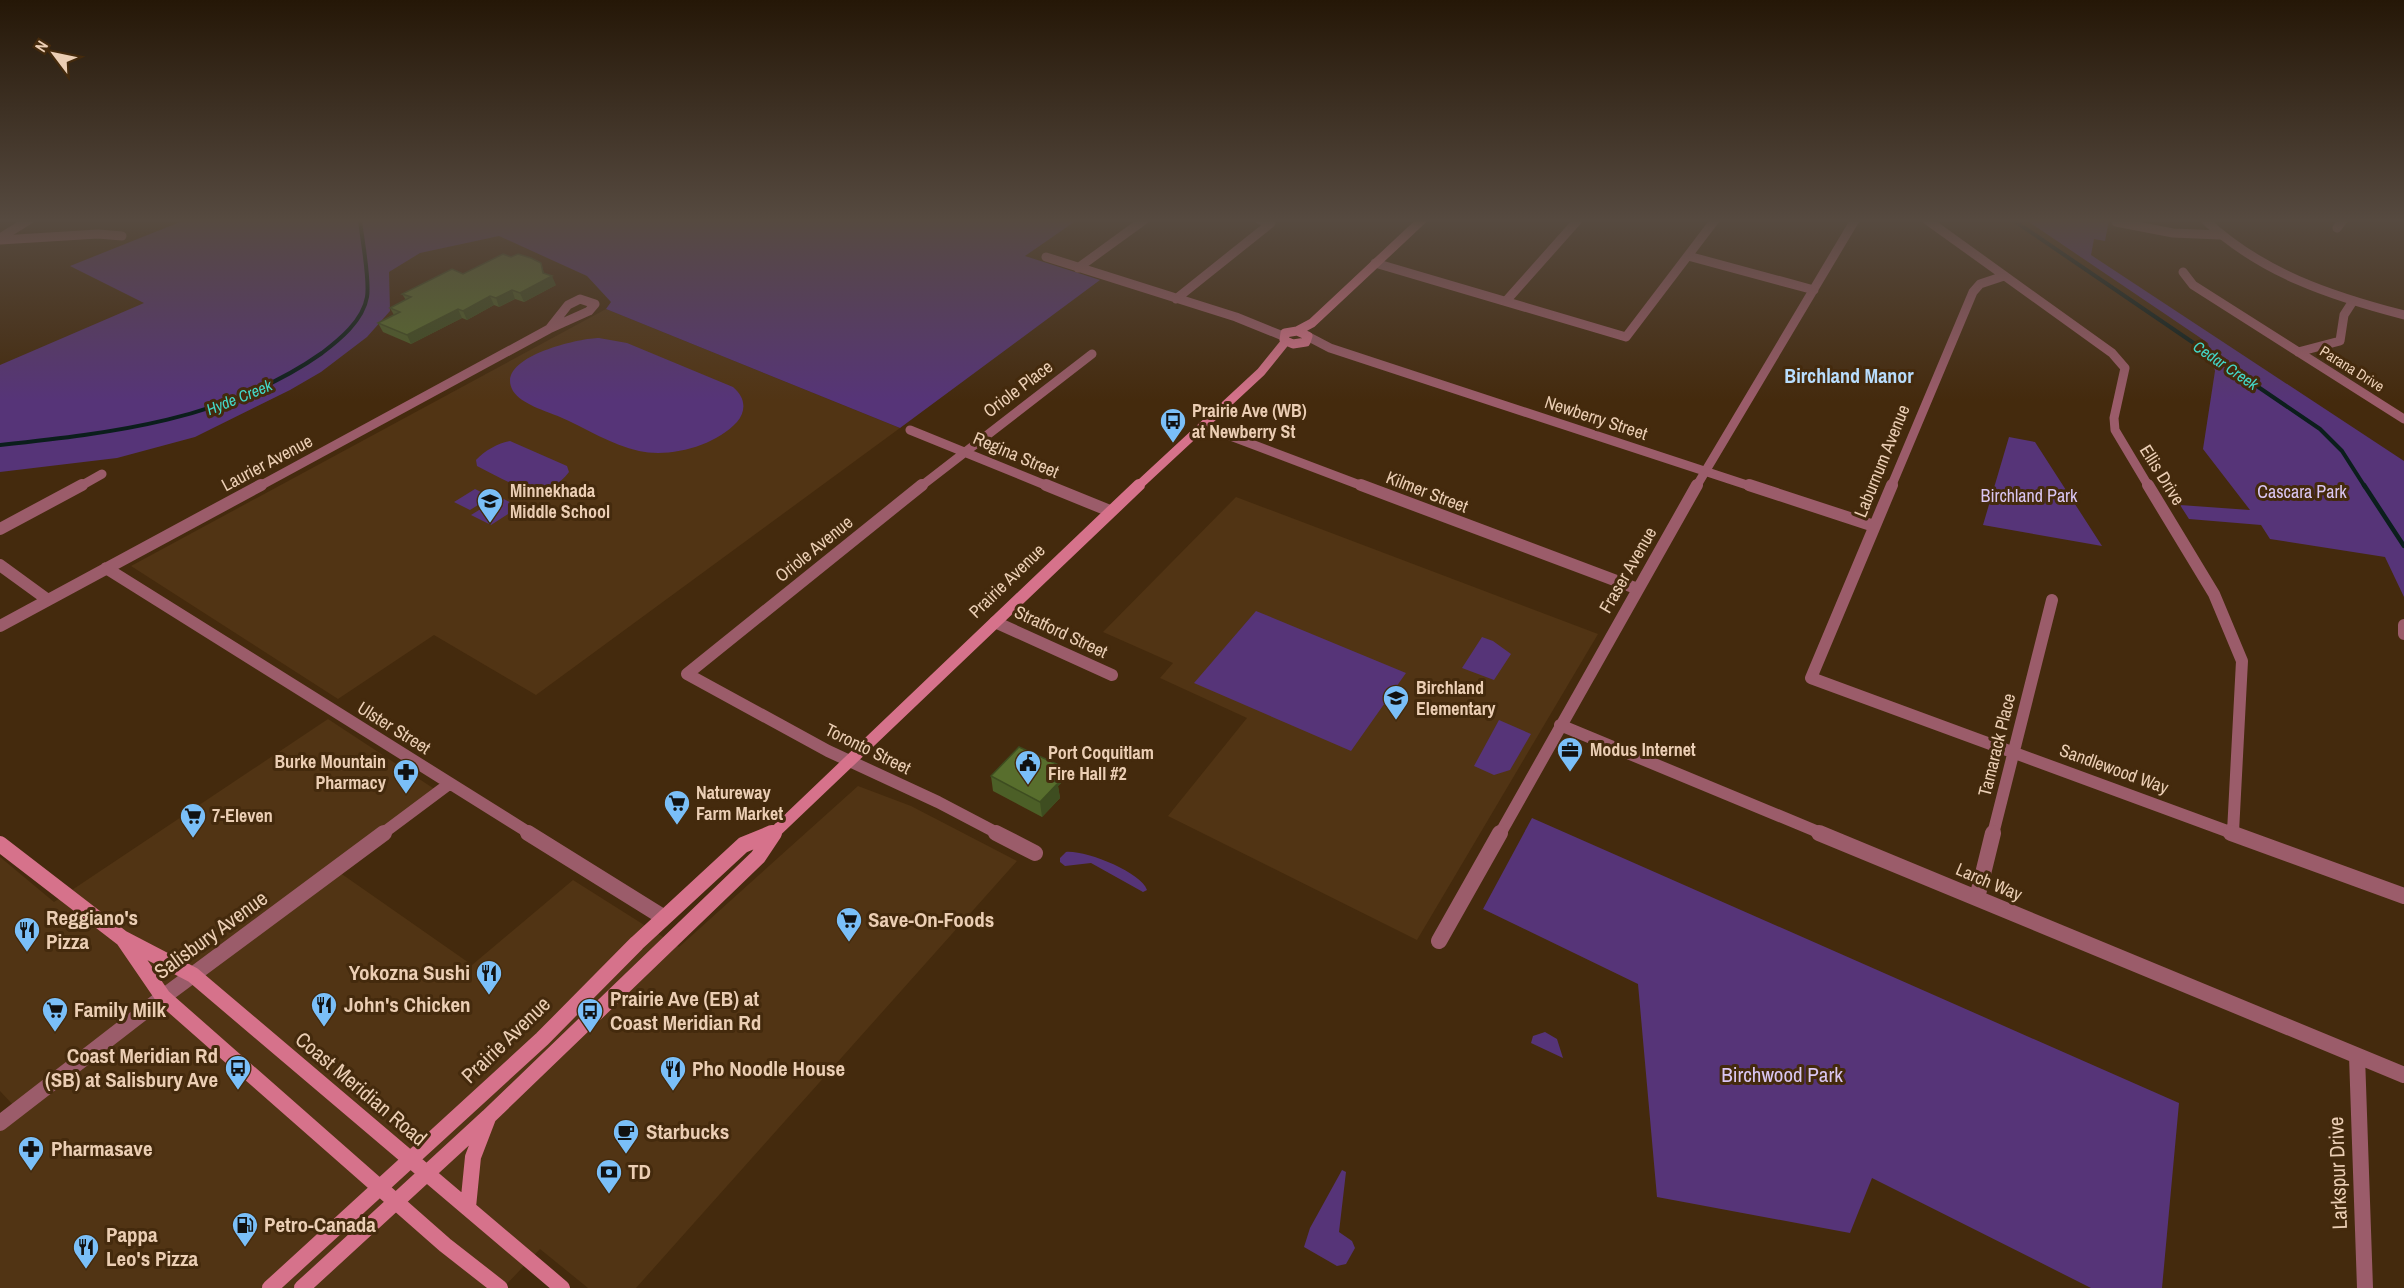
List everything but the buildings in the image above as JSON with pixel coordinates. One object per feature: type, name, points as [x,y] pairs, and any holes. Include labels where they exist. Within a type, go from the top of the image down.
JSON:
[{"type":"main road","name":"Prairie Avenue","points":[[302,1288],[395,1200],[488,1117],[758,857],[776,830],[1110,511],[1269,364],[1276,362],[1296,337],[1357,280]]},
{"type":"main road","name":"Prairie Avenue","points":[[270,1288],[542,1039],[663,917],[743,845],[776,830]]},
{"type":"main road","name":"Coast Meridian Road","points":[[0,844],[122,938],[193,975],[562,1288]]},
{"type":"main road","name":"Coast Meridian Road","points":[[122,938],[163,997],[446,1245],[500,1288]]},
{"type":"main road","points":[[468,1207],[473,1157],[488,1117]]},
{"type":"street","points":[[1116,280],[1296,337]]},
{"type":"street","points":[[1176,299],[1200,280]]},
{"type":"street","points":[[1434,280],[1626,337],[1670,280]]},
{"type":"street","points":[[1506,301],[1525,280]]},
{"type":"street","points":[[1777,280],[1814,290]]},
{"type":"street","name":"Fraser Avenue","points":[[1439,941],[1705,471],[1820,280]]},
{"type":"street","name":"Laburnum Avenue","points":[[1811,678],[1973,292],[1980,284],[1992,280]]},
{"type":"street","name":"Ellis Drive","points":[[2010,280],[2112,353],[2125,368],[2114,418],[2115,430],[2214,594],[2242,661],[2233,832]]},
{"type":"street","points":[[2189,280],[2193,285],[2298,352]]},
{"type":"street","points":[[2302,280],[2353,301],[2404,315]]},
{"type":"street","name":"Laurier Avenue","points":[[0,626],[549,329],[589,311],[595,304],[582,299],[568,303],[549,329]]},
{"type":"street","name":"Parana Drive","points":[[2298,352],[2331,346],[2340,341],[2344,315],[2353,301]]},
{"type":"street","name":"Newberry Street","points":[[1296,337],[1875,526]]},
{"type":"street","name":"Parana Drive","points":[[2298,352],[2404,419]]},
{"type":"street","name":"Oriole Place","points":[[964,451],[1092,354]]},
{"type":"street","name":"Kilmer Street","points":[[1204,426],[1638,589]]},
{"type":"street","name":"Regina Street","points":[[910,430],[1110,511]]},
{"type":"street","name":"Oriole Avenue","points":[[687,674],[964,451]]},
{"type":"street","points":[[0,529],[102,474]]},
{"type":"street","points":[[0,565],[48,600]]},
{"type":"street","name":"Ulster Street","points":[[106,568],[663,917]]},
{"type":"street","name":"Tamarack Place","points":[[1977,898],[2052,600]]},
{"type":"street","name":"Stratford Street","points":[[995,622],[1112,675]]},
{"type":"street","points":[[2404,625],[2404,634]]},
{"type":"street","name":"Toronto Street","points":[[687,674],[849,761],[938,802],[1035,853]]},
{"type":"street","name":"Sandlewood Way","points":[[1811,678],[2015,751],[2404,896]]},
{"type":"street","name":"Larch Way","points":[[1560,724],[2404,1075]]},
{"type":"street","name":"Salisbury Avenue","points":[[0,1123],[163,997],[449,784]]},
{"type":"street","name":"Larkspur Drive","points":[[2357,1056],[2365,1288]]},
{"type":"shaded area","name":"Minnekhada Middle School","points":[[606,309],[900,428],[536,695],[434,635],[338,699],[131,566]]},
{"type":"shaded area","name":"Birchland Elementary","points":[[1236,497],[1598,634],[1417,940],[1168,816],[1247,718],[1160,678],[1173,663],[1103,632]]},
{"type":"shaded area","points":[[328,719],[439,792],[336,870],[472,965],[573,880],[679,947],[858,786],[911,806],[1017,861],[636,1288],[588,1288],[540,1249],[503,1288],[0,1288],[0,1115],[13,1105],[0,1091],[0,857],[54,902]]},
{"type":"green space","points":[[98,280],[389,280],[390,311],[367,337],[321,372],[195,437],[117,458],[0,472],[0,365],[144,303]]},
{"type":"green space","points":[[591,280],[1100,280],[900,428],[606,309],[611,302]]},
{"type":"green space","name":"Cascara Park","points":[[2115,280],[2129,280],[2404,461],[2404,597],[2385,557],[2270,539],[2261,525],[2189,519],[2180,505],[2250,510],[2203,449],[2215,371],[2208,343]]},
{"type":"green space","points":[[599,338],[627,343],[733,387],[742,399],[743,408],[740,417],[728,430],[704,444],[678,451],[651,453],[609,441],[541,410],[522,400],[513,391],[510,379],[515,368],[526,359],[558,346]]},
{"type":"green space","name":"Birchland Park","points":[[2009,437],[2035,442],[2102,546],[1983,525]]},
{"type":"green space","points":[[510,441],[567,466],[569,472],[559,483],[536,490],[513,484],[477,466],[476,460],[483,454]]},
{"type":"green space","points":[[475,489],[491,497],[470,510],[454,502]]},
{"type":"green space","points":[[500,497],[519,507],[491,525],[471,515]]},
{"type":"green space","points":[[1256,611],[1406,673],[1351,751],[1194,683]]},
{"type":"green space","points":[[1482,637],[1493,641],[1511,654],[1494,680],[1462,668]]},
{"type":"green space","points":[[1499,720],[1531,734],[1510,770],[1494,775],[1474,766]]},
{"type":"green space","name":"Birchwood Park","points":[[1532,818],[2179,1103],[2162,1288],[2091,1288],[1872,1178],[1850,1233],[1657,1197],[1638,984],[1483,909]]},
{"type":"green space","points":[[1066,852],[1098,858],[1124,870],[1143,883],[1147,890],[1143,892],[1091,863],[1065,866],[1060,862],[1060,858]]},
{"type":"green space","points":[[1545,1032],[1557,1039],[1563,1058],[1531,1043],[1533,1036]]},
{"type":"green space","points":[[1342,1170],[1346,1172],[1339,1232],[1352,1241],[1355,1248],[1346,1264],[1337,1266],[1304,1247],[1310,1228]]},
{"type":"waterway","name":"Hyde Creek","points":[[0,445],[84,435],[167,420],[247,394],[285,376],[336,342],[361,314],[367,297],[367,280]]},
{"type":"waterway","name":"Cedar Creek","points":[[2101,280],[2320,429],[2342,451],[2365,487]]},
{"type":"waterway","name":"Cedar Creek","points":[[2364,485],[2404,546]]},
{"type":"place","name":"Prairie Ave (WB) at Newberry St","points":[[1173,444]]},
{"type":"place","name":"Minnekhada Middle School","points":[[490,524]]},
{"type":"place","name":"Birchland Elementary","points":[[1396,721]]},
{"type":"place","name":"Modus Internet","points":[[1570,773]]},
{"type":"place","name":"Port Coquitlam Fire Hall #2","points":[[1028,786]]},
{"type":"place","name":"Burke Mountain Pharmacy","points":[[406,795]]},
{"type":"place","name":"Natureway Farm Market","points":[[677,826]]},
{"type":"place","name":"7-Eleven","points":[[193,839]]},
{"type":"place","name":"Save-On-Foods","points":[[849,943]]},
{"type":"place","name":"Reggiano's Pizza","points":[[27,953]]},
{"type":"place","name":"Yokozna Sushi","points":[[489,996]]},
{"type":"place","name":"John's Chicken","points":[[324,1028]]},
{"type":"place","name":"Family Milk","points":[[55,1033]]},
{"type":"place","name":"Prairie Ave (EB) at Coast Meridian Rd","points":[[590,1034]]},
{"type":"place","name":"Coast Meridian Rd (SB) at Salisbury Ave","points":[[238,1091]]},
{"type":"place","name":"Pho Noodle House","points":[[673,1092]]},
{"type":"place","name":"Starbucks","points":[[626,1155]]},
{"type":"place","name":"Pharmasave","points":[[31,1172]]},
{"type":"place","name":"TD","points":[[609,1195]]},
{"type":"place","name":"Petro-Canada","points":[[245,1248]]},
{"type":"place","name":"Pappa Leo's Pizza","points":[[86,1270]]},
{"type":"district","name":"Birchland Manor","points":[[1849,376]]}]
